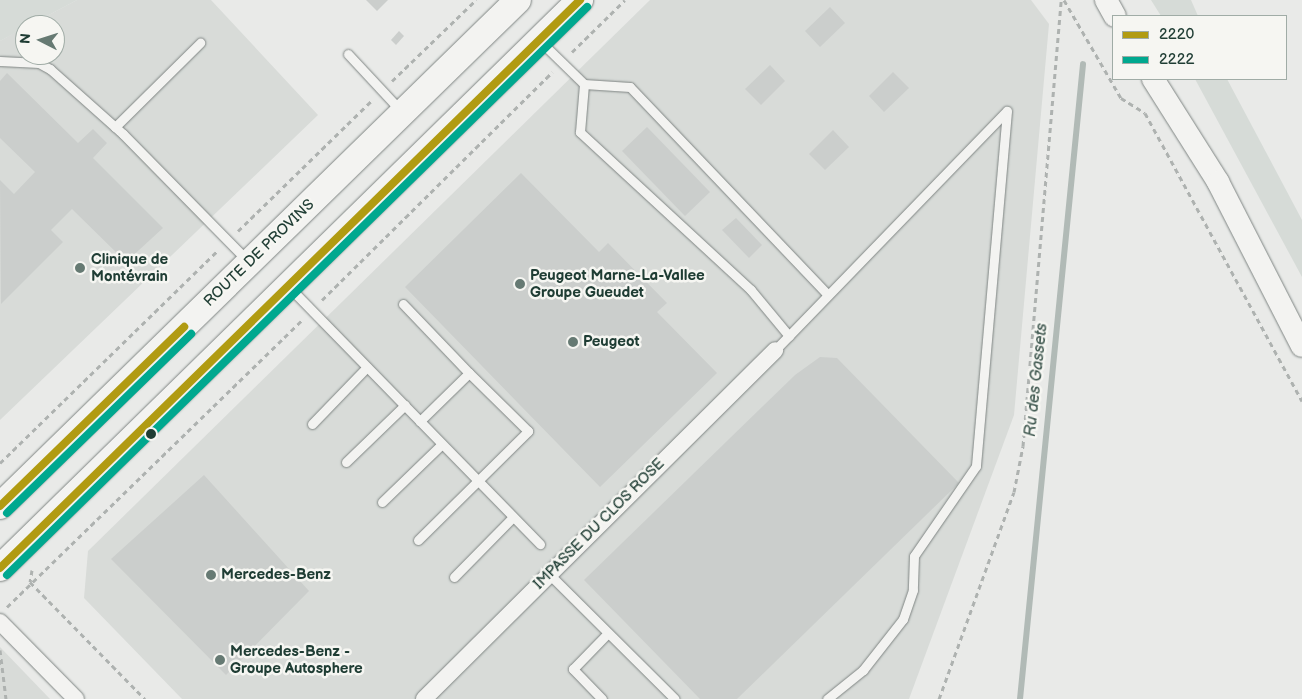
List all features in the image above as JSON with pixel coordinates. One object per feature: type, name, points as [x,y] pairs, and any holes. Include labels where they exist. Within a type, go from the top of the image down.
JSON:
[{"type":"main road","name":"ROUTE DE PROVINS","points":[[0,506],[518,0]]},
{"type":"main road","points":[[0,568],[580,0]]},
{"type":"main road","points":[[1106,0],[1114,15]]},
{"type":"main road","points":[[1155,80],[1218,182],[1302,346]]},
{"type":"street","name":"IMPASSE DU CLOS ROSE","points":[[424,699],[775,350]]},
{"type":"street","points":[[0,622],[76,699]]},
{"type":"lane","points":[[539,40],[584,84],[630,87],[826,293]]},
{"type":"lane","points":[[115,127],[200,43]]},
{"type":"lane","points":[[348,54],[403,113]]},
{"type":"lane","points":[[0,61],[39,62],[50,69],[115,127],[250,263]]},
{"type":"lane","points":[[584,84],[580,132],[751,290],[789,336]]},
{"type":"lane","points":[[775,350],[826,293],[1008,111],[976,466],[914,556],[913,590],[903,619],[864,670],[827,699]]},
{"type":"lane","points":[[289,286],[540,544]]},
{"type":"lane","points":[[403,304],[528,431],[418,540]]},
{"type":"lane","points":[[312,424],[367,367]]},
{"type":"lane","points":[[420,421],[469,373]]},
{"type":"lane","points":[[346,462],[405,406]]},
{"type":"lane","points":[[382,502],[442,444]]},
{"type":"lane","points":[[454,577],[513,517]]},
{"type":"lane","points":[[549,574],[675,699]]},
{"type":"lane","points":[[602,699],[573,669],[608,633]]},
{"type":"path","points":[[1063,0],[1121,98],[1145,113],[1302,401]]},
{"type":"path","points":[[939,699],[1014,492],[1022,446],[1063,0]]},
{"type":"path","points":[[19,550],[34,563],[30,582],[145,699]]},
{"type":"path","points":[[0,647],[6,699]]},
{"type":"shaded area","points":[[0,0],[77,0],[49,15],[15,15],[15,33],[0,41]]},
{"type":"shaded area","name":"Clinique de Montévrain","points":[[77,0],[211,0],[318,115],[0,420],[0,41],[15,33],[15,65],[65,65],[65,15],[49,15]]},
{"type":"shaded area","points":[[650,0],[1031,0],[1049,24],[1014,415],[909,699],[182,699],[84,598],[88,551]]},
{"type":"shaded area","points":[[1151,0],[1191,0],[1198,15],[1160,15]]},
{"type":"shaded area","points":[[1196,80],[1228,80],[1302,220],[1302,277]]},
{"type":"shaded area","points":[[0,647],[50,699],[0,699]]},
{"type":"building","points":[[366,0],[388,0],[377,11]]},
{"type":"building","points":[[830,7],[845,23],[820,47],[805,31]]},
{"type":"building","points":[[399,31],[404,36],[396,45],[391,40]]},
{"type":"building","points":[[770,65],[785,81],[761,105],[745,89]]},
{"type":"building","points":[[893,72],[909,88],[884,112],[869,96]]},
{"type":"building","points":[[7,73],[78,143],[93,129],[107,143],[93,158],[163,228],[126,262],[72,209],[51,230],[63,242],[1,304],[0,180],[14,194],[35,172],[0,138],[0,81]]},
{"type":"building","points":[[647,127],[710,192],[685,216],[622,151]]},
{"type":"building","points":[[833,130],[849,147],[825,170],[809,154]]},
{"type":"building","name":"Peugeot","points":[[521,173],[599,252],[608,243],[667,303],[657,312],[717,373],[600,487],[405,287]]},
{"type":"building","points":[[736,218],[762,245],[749,258],[722,230]]},
{"type":"building","points":[[820,357],[837,358],[959,483],[737,699],[700,699],[584,580],[795,375]]},
{"type":"building","name":"Mercedes-Benz","points":[[204,475],[309,591],[226,675],[111,559]]},
{"type":"waterway","name":"Ru des Gassets","points":[[1020,699],[1083,64]]},
{"type":"transit line","name":"2220","points":[[0,568],[580,0]]},
{"type":"transit line","name":"2222","points":[[7,575],[587,7]]},
{"type":"transit line","name":"2220","points":[[0,506],[184,327]]},
{"type":"transit line","name":"2222","points":[[7,513],[191,334]]},
{"type":"place","name":"Clinique de Montévrain","points":[[80,268]]},
{"type":"place","name":"Peugeot Marne-La-Vallee Groupe Gueudet","points":[[520,284]]},
{"type":"place","name":"Peugeot","points":[[573,342]]},
{"type":"place","name":"Mercedes-Benz","points":[[211,575]]},
{"type":"place","name":"Mercedes-Benz - Groupe Autosphere","points":[[220,660]]}]
